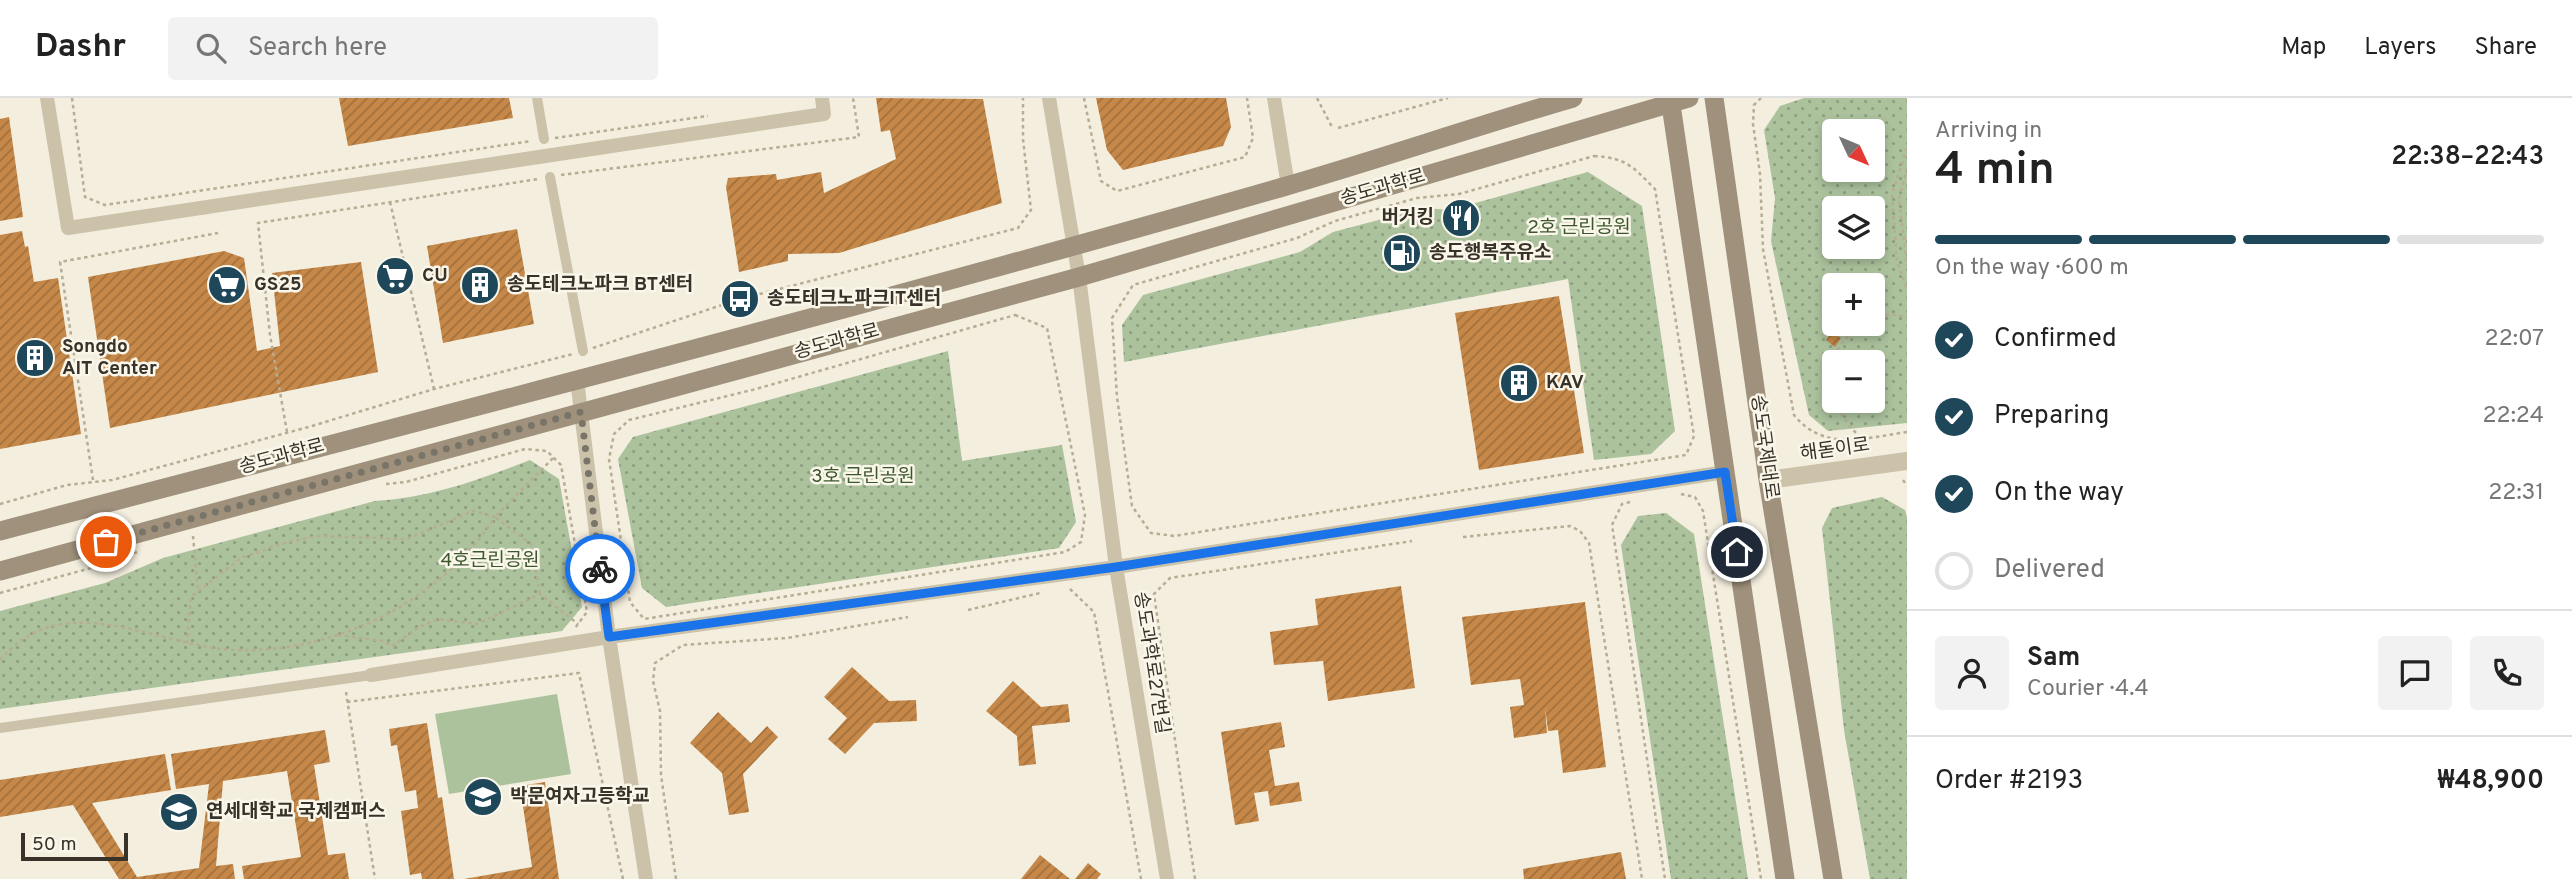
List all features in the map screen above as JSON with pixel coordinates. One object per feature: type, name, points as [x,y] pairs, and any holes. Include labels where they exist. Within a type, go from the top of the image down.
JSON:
[{"type":"main road","name":"송도과학로","points":[[0,531],[577,380],[1074,245],[1287,186],[1573,98]]},
{"type":"main road","name":"송도국제대로","points":[[1714,98],[1768,481],[1833,879]]},
{"type":"main road","name":"송도과학로","points":[[0,571],[1079,277],[1677,100]]},
{"type":"main road","points":[[1677,100],[1725,472],[1785,879]]},
{"type":"street","points":[[47,98],[68,228],[824,114],[822,98]]},
{"type":"street","points":[[537,98],[544,139]]},
{"type":"street","name":"송도과학로27번길","points":[[1049,98],[1079,277],[1116,567],[1167,879]]},
{"type":"street","points":[[1274,98],[1287,186]]},
{"type":"street","points":[[550,177],[583,351]]},
{"type":"street","points":[[577,380],[609,637],[646,879]]},
{"type":"street","name":"해돋이로","points":[[1768,481],[1907,461]]},
{"type":"street","points":[[0,729],[344,682],[370,675],[609,637],[1116,567],[1725,472]]},
{"type":"path","points":[[72,98],[85,197],[105,205],[719,114]]},
{"type":"path","points":[[287,433],[270,335],[258,223],[550,177],[859,137],[853,98]]},
{"type":"path","points":[[0,504],[67,485],[112,480],[287,433],[434,389],[583,351],[740,299],[1018,228],[1031,210],[1023,139],[1023,98]]},
{"type":"path","points":[[1084,98],[1101,181],[1117,191],[1245,157],[1253,138],[1247,98]]},
{"type":"path","points":[[1317,98],[1336,128],[1448,98]]},
{"type":"path","points":[[1761,98],[1754,105],[1753,124],[1760,174],[1763,248],[1794,415],[1807,430],[1826,439],[1862,439],[1907,432]]},
{"type":"path","points":[[1907,148],[1892,194],[1897,262],[1907,289]]},
{"type":"path","points":[[1594,156],[1614,157],[1630,163],[1655,189],[1694,436],[1686,455],[1679,457],[1174,536],[1151,533],[1132,506],[1117,397],[1112,318],[1133,285],[1297,239],[1335,221],[1418,198],[1458,194],[1594,156]]},
{"type":"path","points":[[1907,168],[1899,199],[1907,266]]},
{"type":"path","points":[[1903,180],[1907,183]]},
{"type":"path","points":[[390,202],[434,389]]},
{"type":"path","points":[[93,482],[60,262],[218,233]]},
{"type":"path","points":[[1015,315],[1047,328],[1085,515],[1081,542],[1065,552],[644,619],[630,602],[609,459],[614,434],[629,420],[756,389],[1015,315]]},
{"type":"path","points":[[1885,315],[1907,317]]},
{"type":"path","points":[[1850,336],[1837,353],[1829,381],[1835,407],[1862,439]]},
{"type":"path","points":[[526,450],[547,451],[561,465],[586,612],[571,633]]},
{"type":"path","points":[[0,660],[6,652],[38,629],[100,621],[187,643],[234,650],[271,649],[313,643],[338,635],[408,603],[448,573],[480,540],[495,517],[553,457]]},
{"type":"path","points":[[1903,480],[1907,486]]},
{"type":"path","points":[[1676,493],[1695,497],[1703,510],[1761,879]]},
{"type":"path","points":[[1635,501],[1622,504],[1612,525],[1665,879]]},
{"type":"path","points":[[187,643],[191,597],[241,558],[281,544],[316,536],[407,539],[474,511],[495,517],[531,544],[540,593],[578,624]]},
{"type":"path","points":[[1462,537],[1570,526],[1580,531],[1589,543],[1642,879]]},
{"type":"path","points":[[192,533],[198,592]]},
{"type":"path","points":[[1195,879],[1154,594],[1170,578],[1412,541]]},
{"type":"path","points":[[1068,587],[1094,612],[1141,879]]},
{"type":"path","points":[[968,610],[1043,592]]},
{"type":"path","points":[[338,635],[384,640],[392,646],[419,627],[438,619],[477,624],[540,593]]},
{"type":"path","points":[[676,879],[661,775],[660,711],[653,681],[655,663],[683,645],[788,638],[908,617]]},
{"type":"path","points":[[0,649],[6,652]]},
{"type":"path","points":[[347,702],[579,673],[623,879]]},
{"type":"path","points":[[344,682],[375,879]]},
{"type":"green space","points":[[1804,98],[1907,98],[1907,423],[1828,431],[1809,415],[1771,241],[1775,198],[1764,130],[1780,106]]},
{"type":"green space","name":"2호 근린공원","points":[[1588,172],[1642,206],[1675,431],[1651,454],[1594,460],[1568,279],[1124,362],[1122,325],[1143,295],[1300,252],[1333,232],[1424,208],[1450,210]]},
{"type":"green space","name":"3호 근린공원","points":[[948,351],[962,461],[1062,445],[1076,522],[1059,548],[666,607],[642,588],[618,459],[633,437]]},
{"type":"green space","name":"4호근린공원","points":[[530,460],[559,479],[582,607],[562,631],[0,709],[0,611],[105,583],[163,558],[375,501],[454,487]]},
{"type":"green space","points":[[1882,497],[1905,510],[1907,517],[1907,879],[1870,879],[1844,730],[1822,528],[1832,508]]},
{"type":"green space","points":[[1666,513],[1694,534],[1748,879],[1671,879],[1621,545],[1638,516]]},
{"type":"green space","points":[[557,694],[571,774],[449,794],[435,714]]},
{"type":"building","points":[[339,98],[509,98],[513,118],[348,146]]},
{"type":"building","points":[[876,98],[983,99],[1002,203],[839,253],[788,254],[788,261],[739,272],[726,187],[728,178],[776,174],[777,180],[821,172],[824,193],[896,159],[890,130],[881,132]]},
{"type":"building","points":[[1096,98],[1226,98],[1231,127],[1223,146],[1123,170],[1107,150]]},
{"type":"building","points":[[9,117],[23,217],[0,221],[0,119]]},
{"type":"building","name":"버거킹","points":[[1471,208],[1475,222],[1450,229],[1446,214]]},
{"type":"building","name":"송도테크노파크 BT센터","points":[[517,229],[534,324],[443,343],[427,246]]},
{"type":"building","name":"Songdo AIT Center","points":[[22,231],[25,247],[28,246],[34,282],[58,278],[81,434],[0,449],[0,235]]},
{"type":"building","points":[[224,251],[244,258],[257,351],[280,346],[272,273],[361,262],[378,372],[110,428],[88,277]]},
{"type":"building","name":"KAV","points":[[1559,296],[1584,453],[1479,470],[1455,313]]},
{"type":"building","points":[[1829,336],[1841,338],[1835,347],[1826,340]]},
{"type":"building","points":[[1401,586],[1415,688],[1328,701],[1323,661],[1274,665],[1270,632],[1318,625],[1315,599]]},
{"type":"building","points":[[1585,602],[1606,767],[1563,773],[1558,730],[1548,731],[1545,707],[1547,733],[1514,738],[1510,707],[1524,705],[1520,679],[1471,685],[1462,617]]},
{"type":"building","points":[[852,667],[889,701],[916,700],[917,721],[874,723],[845,754],[828,739],[847,718],[824,697]]},
{"type":"building","points":[[1013,681],[1041,707],[1068,704],[1070,722],[1032,726],[1036,764],[1019,766],[1017,736],[986,711]]},
{"type":"building","points":[[718,712],[751,743],[767,726],[778,737],[743,774],[749,812],[729,815],[722,773],[690,743]]},
{"type":"building","points":[[1281,722],[1285,747],[1269,750],[1275,786],[1299,782],[1302,801],[1270,806],[1268,791],[1254,793],[1259,821],[1235,825],[1221,732]]},
{"type":"building","points":[[427,723],[438,798],[442,797],[454,879],[422,879],[421,873],[410,875],[401,811],[418,808],[416,790],[405,792],[397,745],[391,746],[389,729]]},
{"type":"building","points":[[325,730],[330,762],[314,765],[328,855],[345,853],[349,879],[244,879],[242,866],[301,857],[287,771],[223,781],[216,866],[233,864],[235,879],[119,879],[73,805],[0,817],[0,780],[165,754],[171,790],[92,803],[137,877],[199,868],[209,784],[176,789],[171,754]]},
{"type":"building","points":[[545,782],[559,879],[464,879],[532,867],[520,786]]},
{"type":"building","points":[[1621,852],[1626,879],[1524,879],[1523,869]]},
{"type":"building","points":[[1040,855],[1070,879],[1021,879]]},
{"type":"building","points":[[1088,863],[1101,874],[1097,879],[1075,879]]},
{"type":"way so far","points":[[106,542],[581,412],[600,569]]},
{"type":"place","name":"버거킹","points":[[1461,218]]},
{"type":"place","name":"송도행복주유소","points":[[1402,253]]},
{"type":"place","name":"CU","points":[[395,276]]},
{"type":"place","name":"GS25","points":[[227,285]]},
{"type":"place","name":"송도테크노파크 BT센터","points":[[480,285]]},
{"type":"place","name":"송도테크노파크IT센터","points":[[740,299]]},
{"type":"place","name":"Songdo AIT Center","points":[[35,358]]},
{"type":"place","name":"KAV","points":[[1519,383]]},
{"type":"place","name":"박문여자고등학교","points":[[483,797]]},
{"type":"place","name":"연세대학교 국제캠퍼스","points":[[179,812]]},
{"type":"route","points":[[600,569],[609,637],[1116,567],[1725,472],[1737,552]]}]
